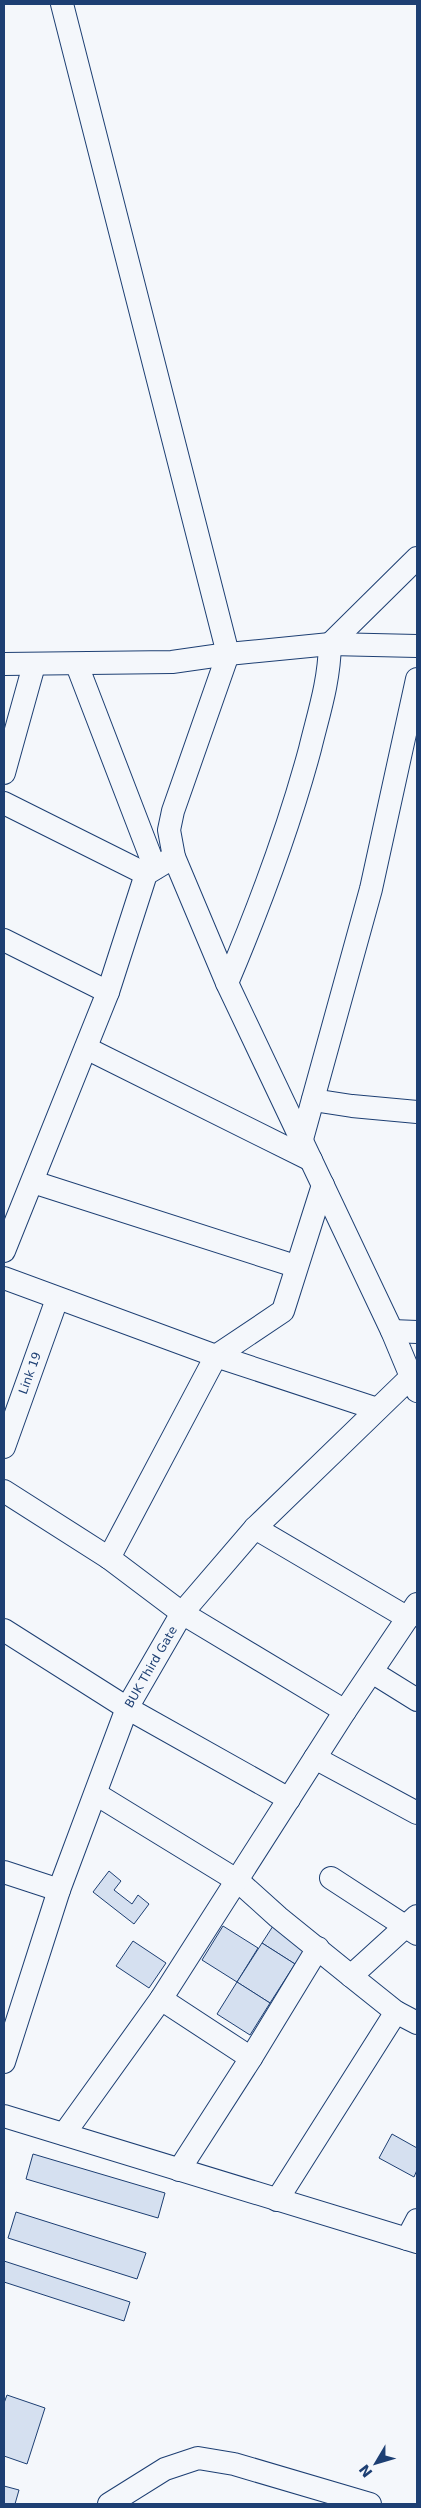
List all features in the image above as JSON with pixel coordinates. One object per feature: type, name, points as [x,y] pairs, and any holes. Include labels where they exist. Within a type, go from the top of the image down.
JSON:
[{"type":"street","points":[[4,1250],[33,1182],[158,866],[173,811],[228,654],[62,4]]},
{"type":"street","points":[[227,983],[264,894],[292,815],[330,673],[330,644],[417,558]]},
{"type":"street","points":[[4,664],[77,665],[172,662],[228,654],[330,644],[417,646]]},
{"type":"street","points":[[4,773],[34,665]]},
{"type":"street","points":[[77,665],[158,866],[227,983],[392,1331],[414,1384]]},
{"type":"street","points":[[302,1139],[371,889],[417,679]]},
{"type":"street","points":[[4,803],[158,866]]},
{"type":"street","points":[[4,940],[108,992]]},
{"type":"street","points":[[86,1048],[311,1160]]},
{"type":"street","points":[[313,1100],[417,1112]]},
{"type":"street","points":[[33,1182],[295,1266]]},
{"type":"street","points":[[110,1558],[216,1356],[283,1311],[295,1266],[323,1185]]},
{"type":"street","points":[[4,1278],[216,1356],[377,1409]]},
{"type":"street","name":"Link 19","points":[[4,1447],[57,1299]]},
{"type":"street","points":[[392,1331],[417,1332]]},
{"type":"street","name":"BUK Third Gate","points":[[4,2062],[59,1890],[127,1708],[182,1613],[255,1528],[377,1409],[414,1384]]},
{"type":"street","points":[[4,1491],[110,1558],[182,1613],[345,1711]]},
{"type":"street","points":[[64,2134],[161,1999],[345,1711],[412,1611],[255,1528]]},
{"type":"street","points":[[4,1630],[127,1708],[289,1799]]},
{"type":"street","points":[[372,1672],[417,1700]]},
{"type":"street","points":[[315,1758],[417,1813]]},
{"type":"street","points":[[96,1794],[238,1881],[278,1917],[396,2012],[417,2023]]},
{"type":"street","points":[[4,1872],[59,1890]]},
{"type":"street","points":[[331,1878],[413,1925],[351,1976]]},
{"type":"street","points":[[179,2170],[251,2058],[318,1948]]},
{"type":"street","points":[[161,1999],[251,2058]]},
{"type":"street","points":[[277,2200],[396,2012]]},
{"type":"street","points":[[4,2116],[277,2200],[414,2234]]},
{"type":"street","points":[[109,2504],[165,2469],[198,2458],[234,2464],[370,2504]]},
{"type":"building","points":[[109,1871],[121,1881],[114,1890],[132,1904],[138,1895],[149,1904],[134,1924],[93,1892]]},
{"type":"building","points":[[223,1926],[258,1948],[237,1982],[202,1960]]},
{"type":"building","points":[[273,1926],[307,1947],[295,1964],[262,1943]]},
{"type":"building","points":[[133,1941],[166,1963],[149,1988],[116,1966]]},
{"type":"building","points":[[262,1943],[295,1964],[270,2003],[237,1982]]},
{"type":"building","points":[[237,1982],[270,2003],[250,2035],[217,2014]]},
{"type":"building","points":[[392,2134],[417,2148],[417,2170],[414,2177],[379,2158]]},
{"type":"building","points":[[33,2154],[165,2193],[158,2218],[26,2179]]},
{"type":"building","points":[[16,2212],[146,2253],[137,2279],[8,2238]]},
{"type":"building","points":[[4,2261],[130,2302],[124,2321],[4,2282]]},
{"type":"building","points":[[7,2395],[45,2408],[27,2464],[4,2456],[4,2403]]},
{"type":"building","points":[[4,2486],[19,2490],[15,2504],[4,2504]]}]
